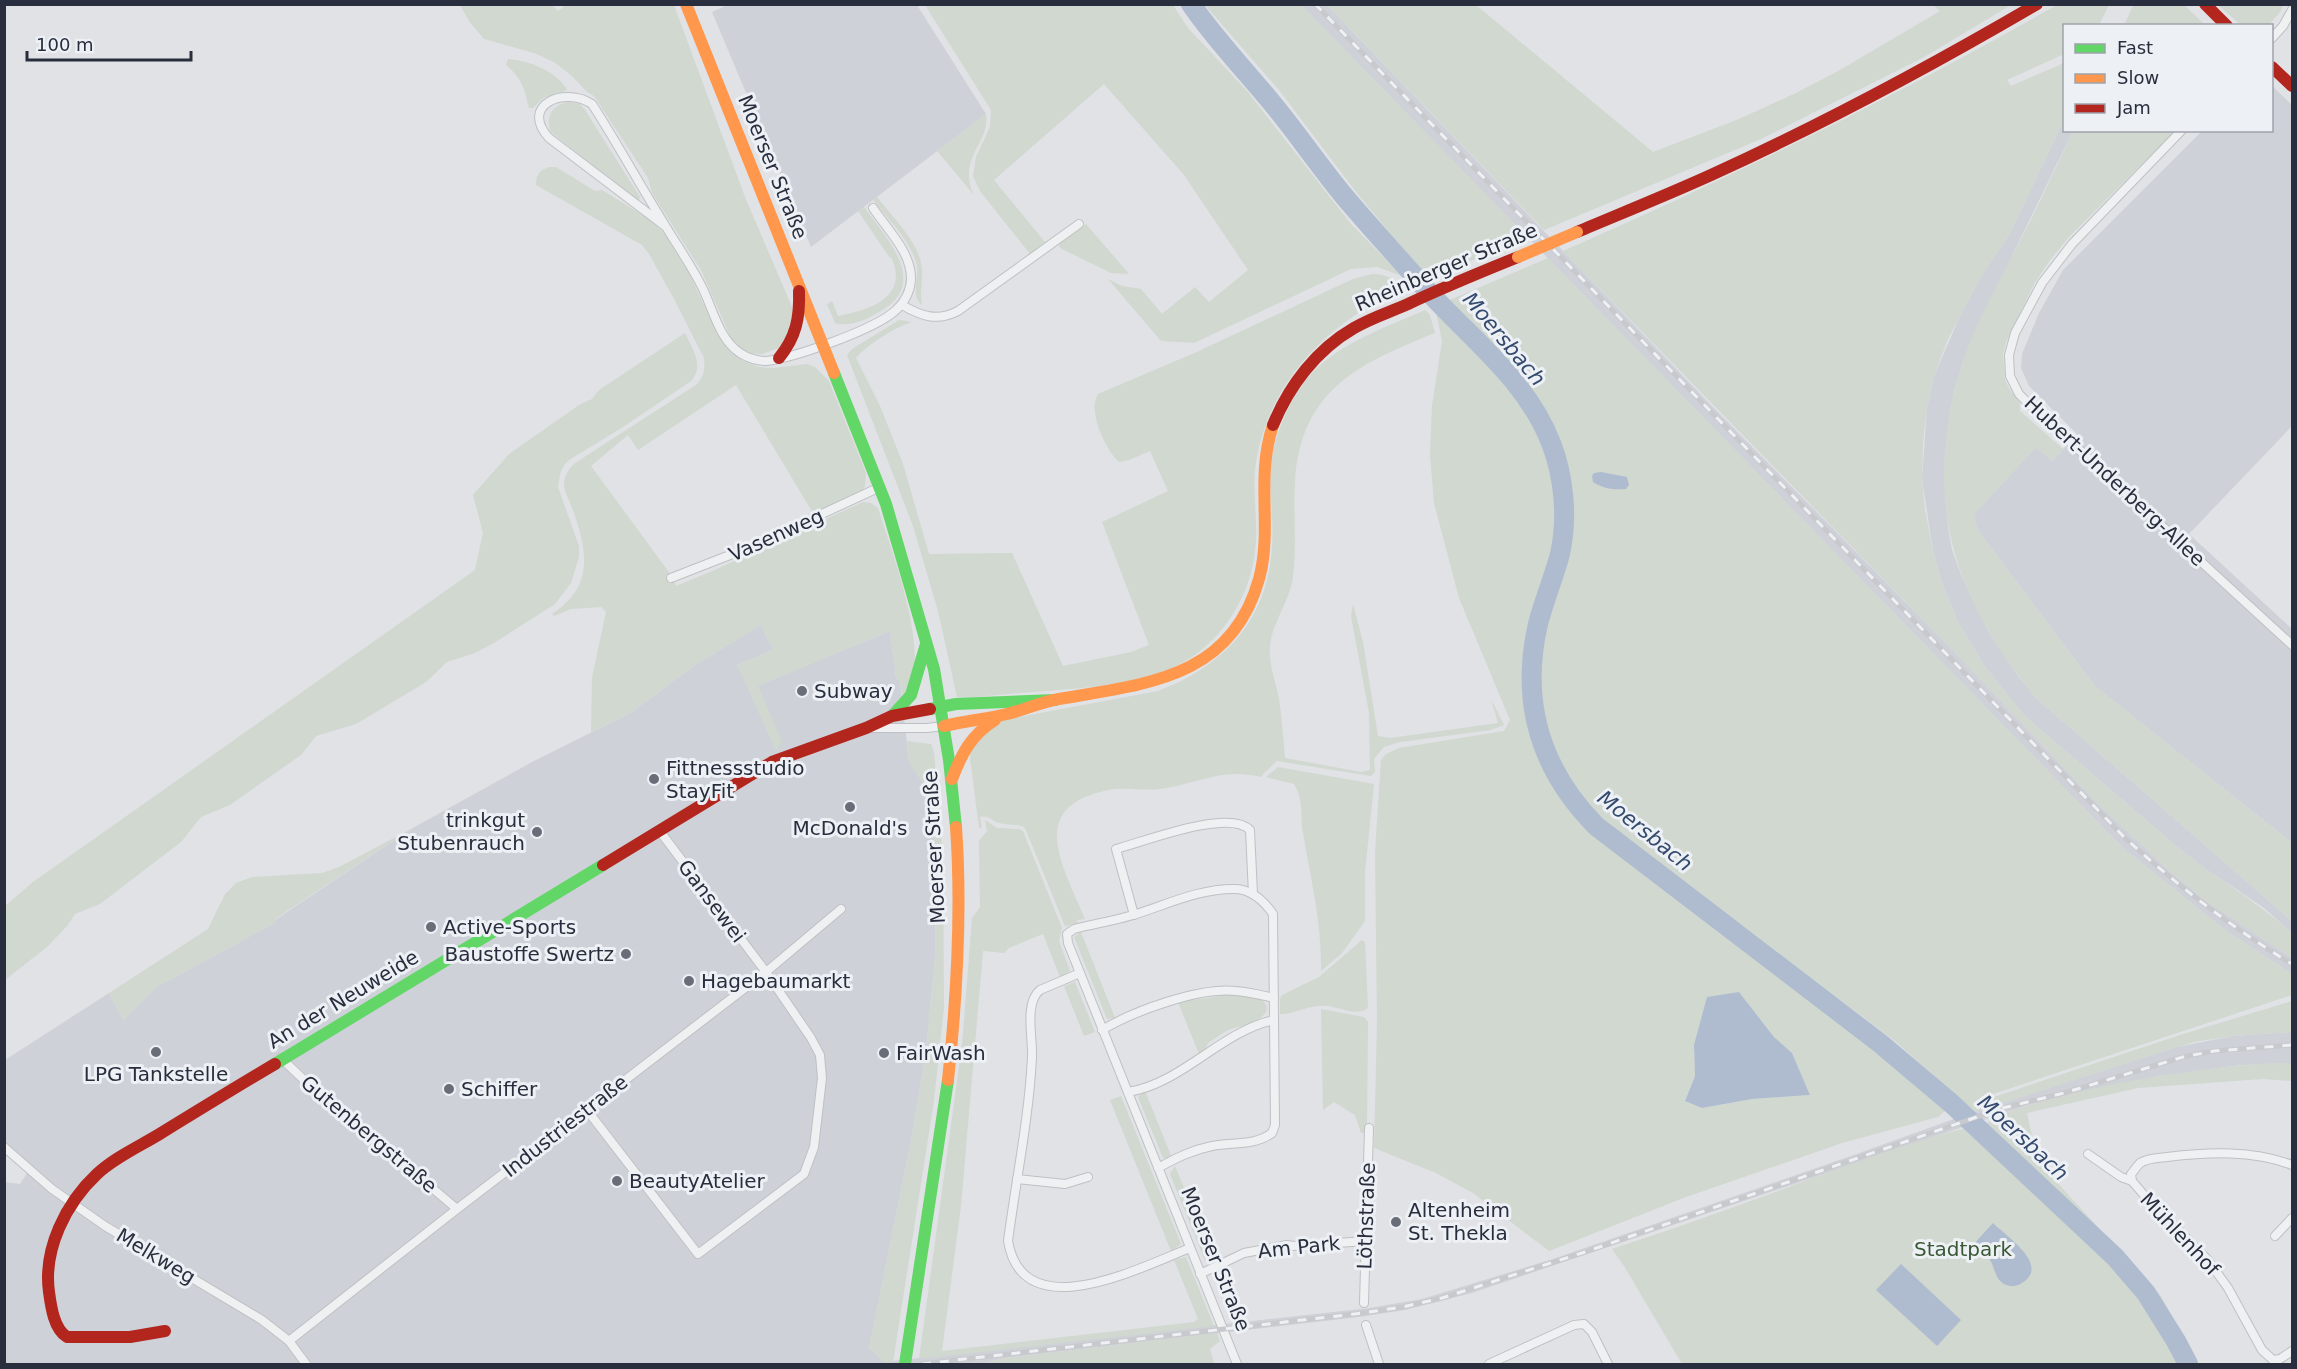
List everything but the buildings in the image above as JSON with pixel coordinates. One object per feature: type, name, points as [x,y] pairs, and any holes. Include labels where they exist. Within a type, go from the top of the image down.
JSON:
[{"type":"main road","name":"Moerser Straße","points":[[687,4],[880,487],[899,543],[941,706],[951,783],[958,902],[955,1005],[939,1148],[906,1359]]},
{"type":"main road","name":"Rheinberger Straße","points":[[944,726],[1006,714],[1055,700],[1150,684],[1189,668],[1221,644],[1244,614],[1259,580],[1264,550],[1262,486],[1264,462],[1268,441],[1280,409],[1292,387],[1309,366],[1331,345],[1364,322],[1725,169],[1911,76],[2037,4]]},
{"type":"main road","points":[[2205,4],[2225,24]]},
{"type":"main road","points":[[2273,69],[2292,86]]},
{"type":"main road","points":[[779,358],[791,344],[797,332],[800,311],[799,281]]},
{"type":"main road","points":[[892,716],[911,695],[926,643]]},
{"type":"main road","name":"Rheinberger Straße","points":[[941,706],[1055,700]]},
{"type":"main road","name":"An der Neuweide","points":[[165,1332],[130,1337],[67,1337],[61,1333],[49,1288],[49,1256],[57,1235],[74,1204],[98,1173],[281,1058],[772,762],[822,742],[866,728],[892,716],[941,706]]},
{"type":"main road","points":[[951,783],[967,741],[979,729],[1006,714]]},
{"type":"street","points":[[2273,36],[2283,26],[2292,10]]},
{"type":"street","points":[[665,226],[549,138],[540,125],[538,117],[549,101],[572,96],[582,98],[592,105],[703,287],[722,332],[738,352],[748,358],[763,361],[824,344],[873,326],[902,305],[912,280],[908,260],[873,208]]},
{"type":"street","name":"Hubert-Underberg-Allee","points":[[2180,132],[2072,244],[2051,269],[2015,333],[2009,355],[2010,376],[2019,394],[2030,405],[2292,645]]},
{"type":"street","points":[[902,305],[916,313],[937,319],[947,317],[1079,224]]},
{"type":"street","name":"Vasenweg","points":[[671,578],[753,546],[880,487]]},
{"type":"street","name":"An der Neuweide","points":[[866,728],[944,726]]},
{"type":"street","points":[[1158,1168],[1193,1151],[1226,1144],[1256,1142],[1272,1133],[1275,1125],[1273,914],[1264,901],[1253,894],[1237,889],[1191,895],[1134,915],[1116,849],[1210,824],[1230,822],[1246,826],[1250,830],[1253,894]]},
{"type":"street","name":"Gansewei","points":[[586,1110],[698,1254],[804,1174],[814,1147],[822,1078],[820,1055],[766,972],[659,830]]},
{"type":"street","name":"Industriestraße","points":[[289,1341],[766,972],[841,909]]},
{"type":"street","name":"Moerser Straße","points":[[1134,915],[1074,929],[1067,934],[1068,943],[1237,1365]]},
{"type":"street","points":[[1080,973],[1035,994],[1031,1008],[1032,1056],[1008,1241],[1011,1256],[1017,1267],[1035,1281],[1072,1287],[1091,1285],[1190,1248]]},
{"type":"street","points":[[1102,1030],[1161,1005],[1197,993],[1236,990],[1274,998]]},
{"type":"street","points":[[1128,1092],[1175,1075],[1235,1036],[1264,1022],[1274,1020]]},
{"type":"street","name":"Gutenbergstraße","points":[[281,1058],[457,1209]]},
{"type":"street","name":"Löthstraße","points":[[1364,1303],[1369,1128]]},
{"type":"street","name":"Melkweg","points":[[4,1147],[52,1189],[105,1226],[262,1320],[289,1341],[306,1365]]},
{"type":"street","name":"Mühlenhof","points":[[2088,1154],[2121,1177],[2132,1181],[2207,1259],[2228,1288],[2267,1356],[2273,1360],[2280,1359],[2292,1351]]},
{"type":"street","name":"Mühlenhof","points":[[2132,1181],[2131,1174],[2141,1163],[2149,1159],[2198,1154],[2235,1154],[2271,1159],[2292,1165]]},
{"type":"street","points":[[1017,1179],[1065,1184],[1088,1177]]},
{"type":"street","points":[[2275,1236],[2292,1218]]},
{"type":"street","name":"Am Park","points":[[1200,1274],[1244,1253],[1287,1245],[1366,1241]]},
{"type":"street","points":[[1489,1365],[1574,1325],[1584,1324],[1592,1332],[1608,1365]]},
{"type":"street","points":[[1366,1325],[1379,1365]]},
{"type":"shaded area","points":[[730,4],[917,5],[986,114],[811,247],[712,12]]},
{"type":"shaded area","points":[[1301,5],[1327,5],[1710,404],[1941,638],[2097,803],[2166,868],[2203,899],[2292,958],[2292,974],[2225,930],[2125,850]]},
{"type":"shaded area","points":[[2273,87],[2292,105],[2292,426],[2189,534],[2292,629],[2292,843],[2095,686],[1977,529],[1974,514],[2036,447],[2052,461],[2077,434],[2029,386],[2021,368],[2022,354],[2039,313],[2063,270],[2201,132],[2273,132]]},
{"type":"shaded area","points":[[2063,122],[2063,132],[2073,132],[1976,330],[1954,392],[1949,418],[1944,479],[1952,550],[1962,577],[1988,631],[2018,676],[2037,699],[2292,921],[2292,933],[2264,908],[2181,850],[2026,717],[1985,667],[1958,622],[1943,586],[1933,551],[1922,479],[1927,408],[1934,376],[1960,316],[1982,275],[2010,233]]},
{"type":"shaded area","points":[[761,625],[773,650],[737,665],[781,740],[757,686],[890,631],[896,677],[900,682],[909,762],[930,793],[936,857],[935,958],[926,1050],[913,1130],[869,1348],[884,1362],[1369,1308],[1422,1299],[1553,1259],[1954,1119],[2172,1048],[2233,1036],[2292,1032],[2292,1063],[2241,1065],[2159,1076],[2028,1105],[1472,1293],[1405,1310],[1359,1317],[1005,1358],[980,1364],[5,1364],[5,1182],[20,1184],[29,1170],[5,1146],[5,1060],[109,993],[123,1020],[155,988],[276,922],[275,920],[411,829],[534,761],[632,712],[695,665]]},
{"type":"green space","points":[[2134,4],[2184,5],[2204,24],[2124,24]]},
{"type":"green space","points":[[460,5],[552,5],[558,11],[566,5],[674,5],[745,197],[795,314],[795,323],[782,347],[762,354],[751,353],[741,349],[731,338],[701,270],[652,193],[648,178],[594,96],[554,62],[534,53],[484,39],[469,21]]},
{"type":"green space","points":[[925,5],[1173,5],[1188,28],[1247,91],[1351,224],[1402,276],[1377,267],[1351,269],[1194,343],[1161,341],[1108,279],[1122,286],[1141,289],[1162,314],[1195,287],[1209,302],[1248,270],[1184,175],[1104,84],[994,180],[1045,242],[1030,254],[980,191],[973,176],[976,157],[990,127],[991,110]]},
{"type":"green space","points":[[1205,5],[1301,5],[1528,237],[1425,280],[1419,268],[1356,192],[1279,90]]},
{"type":"green space","points":[[1327,5],[1476,5],[1653,152],[1739,119],[1840,70],[1940,11],[1933,5],[2011,5],[1926,56],[1761,139],[1544,230]]},
{"type":"green space","points":[[2057,5],[2109,5],[2100,24],[2063,24],[2063,54],[2007,80],[2011,86],[2063,63],[2063,122],[2010,233],[1982,275],[1948,339],[1934,376],[1927,408],[1922,479],[1933,551],[1943,586],[1958,622],[1985,667],[2026,717],[2181,850],[2292,933],[2292,958],[2203,899],[2166,868],[2097,803],[1941,638],[1563,251],[1813,134],[1997,39]]},
{"type":"green space","points":[[2218,5],[2283,5],[2270,24],[2240,24]]},
{"type":"green space","points":[[508,59],[541,68],[562,82],[567,89],[543,98],[533,108],[529,108],[522,85],[506,65]]},
{"type":"green space","points":[[568,102],[580,104],[585,110],[640,197],[639,200],[636,200],[551,132],[549,121],[551,112]]},
{"type":"green space","points":[[986,114],[986,125],[969,171],[974,195],[937,151]]},
{"type":"green space","points":[[2073,132],[2174,132],[2070,236],[2034,284],[2006,342],[2003,354],[2005,380],[2020,403],[2020,411],[2063,449],[2052,461],[2036,447],[1975,514],[1977,529],[2095,686],[2292,843],[2292,921],[2037,699],[2007,661],[1983,622],[1965,583],[1952,542],[1945,500],[1944,457],[1950,412],[1967,349]]},
{"type":"green space","points":[[550,167],[556,167],[595,191],[602,190],[649,219],[664,233],[690,275],[717,333],[730,352],[745,362],[759,367],[774,368],[807,364],[815,367],[829,381],[866,473],[865,486],[861,494],[813,513],[736,385],[638,450],[628,435],[591,466],[671,575],[676,586],[863,502],[871,503],[878,508],[904,589],[913,633],[914,672],[906,694],[902,695],[900,682],[896,677],[890,631],[758,686],[782,741],[776,751],[737,665],[773,650],[761,625],[695,665],[632,712],[591,732],[592,678],[606,612],[601,607],[571,609],[554,616],[552,614],[575,592],[584,567],[582,540],[565,490],[565,477],[575,463],[696,385],[703,373],[704,358],[674,299],[642,245],[536,185],[539,173]]},
{"type":"green space","points":[[877,197],[903,228],[919,255],[922,269],[922,305],[916,296],[917,267],[913,254],[897,229],[873,200]]},
{"type":"green space","points":[[864,207],[893,247],[900,261],[903,275],[902,288],[894,301],[874,315],[852,323],[835,323],[827,304],[832,301],[838,316],[862,310],[884,299],[891,292],[895,282],[891,257],[858,211]]},
{"type":"green space","points":[[1086,224],[1129,274],[1111,273],[1060,248],[1059,243]]},
{"type":"green space","points":[[1548,258],[2125,850],[2225,930],[2292,974],[2292,995],[1987,1096],[1988,1099],[2180,1035],[2292,1001],[2292,1032],[2233,1036],[2194,1042],[1975,1112],[1896,1042],[1613,828],[1592,808],[1577,791],[1561,766],[1552,745],[1546,723],[1540,678],[1544,632],[1572,546],[1573,512],[1569,469],[1552,425],[1528,386],[1466,316],[1454,311],[1445,302]]},
{"type":"green space","points":[[1372,274],[1390,278],[1406,288],[1379,301],[1329,335],[1289,379],[1274,405],[1263,432],[1256,462],[1254,561],[1239,603],[1214,638],[1198,653],[1179,664],[1159,673],[1131,680],[1083,688],[957,697],[938,611],[913,526],[847,355],[852,349],[899,320],[912,322],[882,337],[856,358],[880,406],[903,464],[929,554],[1012,553],[1063,666],[1131,652],[1149,645],[1102,522],[1168,491],[1150,451],[1119,462],[1114,456],[1096,420],[1095,401],[1098,394],[1199,351],[1353,279]]},
{"type":"green space","points":[[1425,310],[1430,315],[1435,333],[1382,356],[1339,384],[1322,402],[1309,423],[1300,449],[1295,481],[1293,576],[1289,594],[1274,628],[1270,645],[1271,666],[1280,706],[1285,758],[1361,772],[1370,770],[1369,713],[1351,616],[1353,604],[1363,642],[1378,736],[1390,738],[1498,723],[1491,699],[1504,725],[1491,730],[1400,742],[1384,747],[1374,759],[1375,772],[1371,776],[1277,761],[1262,777],[1247,774],[1222,775],[1173,787],[1109,790],[1083,798],[1067,809],[1059,824],[1057,841],[1061,859],[1085,919],[1065,926],[1025,828],[999,823],[988,817],[980,817],[982,828],[979,828],[969,750],[972,742],[1002,720],[1158,691],[1182,681],[1222,654],[1252,618],[1262,597],[1269,573],[1272,547],[1272,457],[1279,430],[1298,391],[1314,371],[1339,351],[1366,336]]},
{"type":"green space","points":[[1436,312],[1503,380],[1518,399],[1531,418],[1549,462],[1555,499],[1554,537],[1528,636],[1524,666],[1524,695],[1528,723],[1536,750],[1547,776],[1563,802],[1584,828],[1948,1108],[1938,1117],[1842,1143],[1686,1197],[1549,1251],[1473,1193],[1436,1173],[1374,1148],[1377,1022],[1375,852],[1381,760],[1386,754],[1399,748],[1504,731],[1510,720],[1459,598],[1434,503],[1430,455],[1432,406],[1442,341]],"holes":[[[1739,992],[1774,1037],[1792,1053],[1810,1095],[1752,1099],[1702,1108],[1685,1101],[1695,1076],[1694,1045]]]},
{"type":"green space","points":[[685,333],[697,363],[695,375],[691,381],[564,465],[558,487],[579,546],[579,557],[571,583],[555,604],[494,643],[475,653],[447,662],[426,682],[356,724],[316,736],[301,755],[230,805],[201,817],[181,842],[100,904],[75,914],[47,947],[5,980],[5,906],[33,882],[475,570],[483,533],[473,495],[509,454]]},
{"type":"green space","points":[[907,741],[931,744],[934,752],[943,860],[944,1007],[934,1101],[893,1362],[884,1362],[869,1348],[913,1130],[926,1050],[935,958],[936,857],[930,793],[909,762]]},
{"type":"green space","points":[[1278,767],[1374,784],[1365,872],[1365,921],[1342,953],[1321,971],[1318,919],[1299,796],[1294,784],[1266,777]]},
{"type":"green space","points":[[985,820],[997,828],[1023,831],[1062,928],[1059,941],[1070,971],[1060,977],[1043,934],[1009,948],[1004,953],[983,951],[961,1206],[942,1351],[1194,1322],[1198,1319],[1174,1260],[1186,1257],[1214,1326],[919,1359],[962,1045],[972,918],[980,907],[979,841],[987,831]]},
{"type":"green space","points":[[411,829],[275,919],[276,922],[155,988],[123,1020],[109,993],[208,929],[225,894],[236,883],[252,877],[322,873],[339,867]]},
{"type":"green space","points":[[1081,932],[1115,1018],[1107,1019],[1074,937]]},
{"type":"green space","points":[[1362,940],[1365,942],[1368,1008],[1364,1011],[1353,1012],[1321,1006],[1280,1014],[1282,995],[1319,977]]},
{"type":"green space","points":[[1075,982],[1095,1032],[1084,1036],[1064,986]]},
{"type":"green space","points":[[1227,993],[1257,997],[1262,1000],[1267,1010],[1257,1021],[1220,1035],[1208,1043],[1199,1054],[1178,1002]]},
{"type":"green space","points":[[1321,1009],[1364,1017],[1368,1022],[1367,1128],[1363,1133],[1361,1133],[1355,1115],[1334,1102],[1323,1110]]},
{"type":"green space","name":"Stadtpark","points":[[2270,1063],[2292,1063],[2292,1081],[2263,1079],[2138,1088],[2027,1113],[2035,1150],[2030,1153],[2161,1296],[2197,1364],[1682,1364],[1612,1249],[1887,1152],[1990,1122],[1988,1119],[2056,1098],[2163,1075]]},
{"type":"green space","points":[[1145,1091],[1172,1158],[1163,1158],[1138,1097]]},
{"type":"green space","points":[[1121,1096],[1181,1244],[1171,1251],[1110,1100]]},
{"type":"green space","points":[[1175,1166],[1214,1261],[1205,1261],[1170,1174]]},
{"type":"green space","points":[[1217,1333],[1220,1341],[1210,1349],[1214,1364],[980,1364],[1005,1358]]},
{"type":"water","points":[[1601,472],[1627,477],[1629,485],[1626,489],[1605,488],[1593,482],[1594,473]]},
{"type":"water","points":[[1739,992],[1774,1037],[1792,1053],[1810,1095],[1752,1099],[1702,1108],[1685,1101],[1695,1076],[1694,1045],[1707,997]]},
{"type":"water","points":[[1993,1223],[2016,1243],[2029,1260],[2032,1268],[2030,1276],[2018,1285],[2008,1286],[2001,1282],[1988,1258],[1972,1246]]},
{"type":"water","points":[[1901,1264],[1961,1320],[1937,1346],[1876,1290]]},
{"type":"waterway","name":"Moersbach","points":[[1191,4],[1281,114],[1344,196],[1425,288],[1496,360],[1527,399],[1540,420],[1551,443],[1559,469],[1564,526],[1560,554],[1540,615],[1533,653],[1534,707],[1539,733],[1548,758],[1577,804],[1596,826],[1881,1044],[1952,1104],[2115,1257],[2146,1293],[2188,1364]]},
{"type":"railway","points":[[1315,4],[2125,838],[2206,905],[2248,936],[2292,964]]},
{"type":"railway","points":[[922,1364],[1363,1313],[1442,1298],[1585,1252],[2003,1108],[2064,1093],[2183,1057],[2214,1051],[2292,1045]]},
{"type":"traffic: fast","points":[[834,373],[886,504],[934,669],[949,760],[956,827]]},
{"type":"traffic: fast","points":[[892,716],[911,695],[926,644]]},
{"type":"traffic: fast","points":[[930,709],[956,704],[1055,700]]},
{"type":"traffic: fast","points":[[275,1064],[603,865]]},
{"type":"traffic: fast","points":[[905,1364],[948,1080]]},
{"type":"traffic: slow","points":[[686,4],[834,373]]},
{"type":"traffic: slow","points":[[1518,257],[1577,232]]},
{"type":"traffic: slow","points":[[944,726],[1007,714],[1052,700],[1153,681],[1181,671],[1206,657],[1228,638],[1246,612],[1259,579],[1265,541],[1265,465],[1273,425]]},
{"type":"traffic: slow","points":[[952,779],[973,738],[995,720]]},
{"type":"traffic: slow","points":[[948,1080],[958,954],[959,890],[956,827]]},
{"type":"traffic: jam","points":[[1577,232],[1753,156],[1917,72],[2037,4]]},
{"type":"traffic: jam","points":[[2205,4],[2225,24]]},
{"type":"traffic: jam","points":[[2273,68],[2292,86]]},
{"type":"traffic: jam","points":[[1273,425],[1287,396],[1305,370],[1340,337],[1374,318],[1518,257]]},
{"type":"traffic: jam","points":[[779,358],[796,327],[799,291]]},
{"type":"traffic: jam","points":[[603,865],[772,762],[866,728],[892,716],[930,709]]},
{"type":"traffic: jam","points":[[165,1331],[130,1337],[67,1337],[56,1323],[49,1292],[50,1260],[59,1228],[76,1199],[104,1168],[275,1064]]},
{"type":"place","name":"Subway","points":[[802,691]]},
{"type":"place","name":"Fittnessstudio StayFit","points":[[654,779]]},
{"type":"place","name":"McDonald's","points":[[850,807]]},
{"type":"place","name":"trinkgut Stubenrauch","points":[[537,832]]},
{"type":"place","name":"Active-Sports","points":[[431,927]]},
{"type":"place","name":"Baustoffe Swertz","points":[[626,954]]},
{"type":"place","name":"Hagebaumarkt","points":[[689,981]]},
{"type":"place","name":"LPG Tankstelle","points":[[156,1052]]},
{"type":"place","name":"FairWash","points":[[884,1053]]},
{"type":"place","name":"Schiffer","points":[[449,1089]]},
{"type":"place","name":"BeautyAtelier","points":[[617,1181]]},
{"type":"place","name":"Altenheim St. Thekla","points":[[1396,1222]]}]
